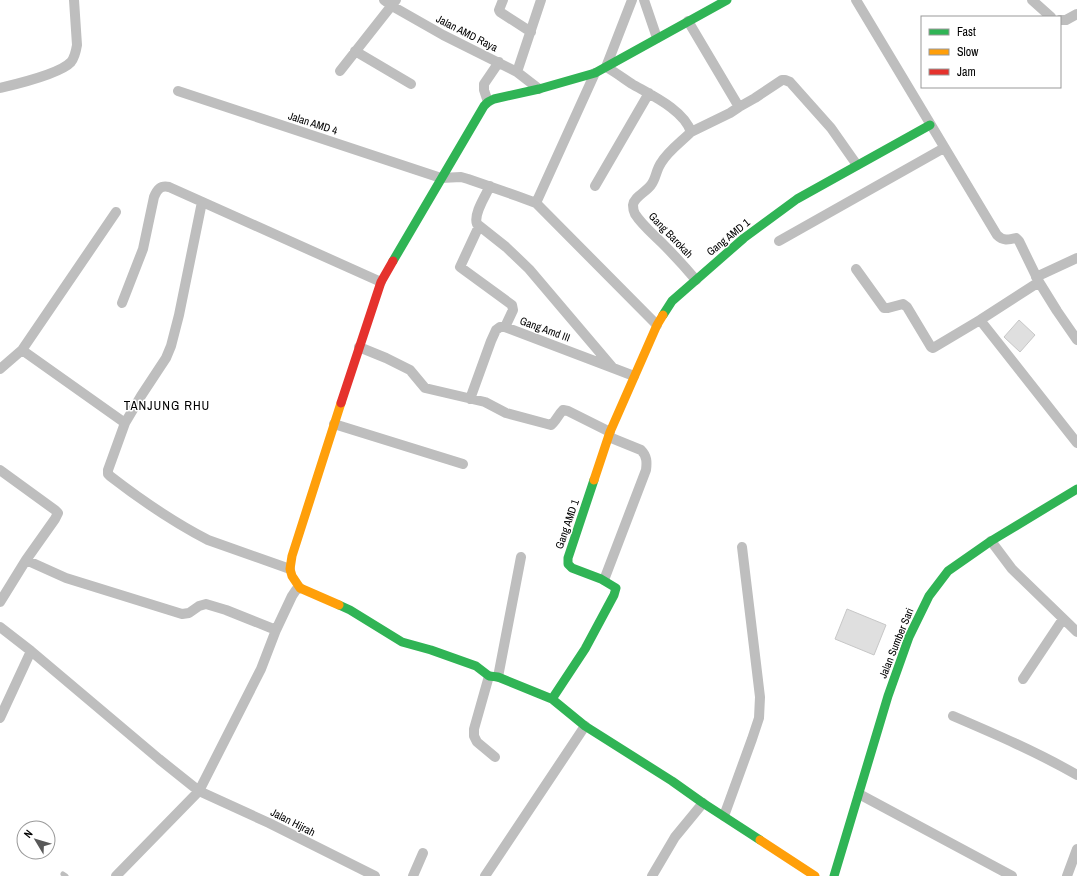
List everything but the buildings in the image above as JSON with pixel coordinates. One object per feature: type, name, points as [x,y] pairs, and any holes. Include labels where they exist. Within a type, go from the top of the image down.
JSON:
[{"type":"street","points":[[0,88],[50,74],[62,69],[72,61],[75,56],[77,45],[74,0]]},
{"type":"street","name":"Jalan AMD Raya","points":[[384,0],[394,3],[442,35],[517,72],[539,89]]},
{"type":"street","points":[[503,0],[499,10],[501,14],[530,32]]},
{"type":"street","points":[[517,72],[541,0]]},
{"type":"street","points":[[606,67],[632,0]]},
{"type":"street","points":[[644,0],[657,38]]},
{"type":"street","points":[[856,0],[997,236],[1001,239],[1007,240],[1016,238],[1019,241],[1037,279],[1077,340]]},
{"type":"street","points":[[1033,0],[1050,16]]},
{"type":"street","points":[[722,1],[595,73],[539,89],[494,99],[488,102],[479,112],[381,282],[292,556],[290,569],[292,576],[300,588],[350,610],[402,642],[431,650],[476,666],[493,676],[552,699],[585,726],[672,781],[815,876]]},
{"type":"street","points":[[340,71],[394,3]]},
{"type":"street","points":[[1061,20],[1066,20],[1077,14]]},
{"type":"street","points":[[688,21],[739,107]]},
{"type":"street","points":[[356,51],[411,84]]},
{"type":"street","points":[[488,102],[484,90],[484,84],[499,62]]},
{"type":"street","points":[[606,67],[673,109],[689,127],[691,132]]},
{"type":"street","points":[[536,203],[595,73]]},
{"type":"street","name":"Gang Barokah","points":[[696,280],[677,258],[640,221],[634,213],[633,208],[633,204],[637,198],[651,185],[656,171],[664,158],[691,132],[730,113],[782,80],[788,80],[831,128],[858,165]]},
{"type":"street","name":"Jalan AMD 4","points":[[178,91],[441,178]]},
{"type":"street","points":[[595,186],[649,94]]},
{"type":"street","name":"Gang AMD 1","points":[[604,580],[572,568],[568,564],[568,558],[609,434],[656,325],[672,301],[744,238],[797,200],[930,125]]},
{"type":"street","points":[[778,241],[944,148]]},
{"type":"street","points":[[441,178],[461,177],[536,203],[656,325]]},
{"type":"street","points":[[122,303],[143,249],[154,197],[158,189],[163,186],[169,187],[381,282]]},
{"type":"street","points":[[490,186],[476,215],[476,221],[479,226],[506,247],[525,265],[613,368]]},
{"type":"street","points":[[202,202],[171,346],[166,358],[125,423],[116,445],[108,474],[127,490],[196,534],[208,540],[290,569]]},
{"type":"street","points":[[0,369],[22,350],[116,212]]},
{"type":"street","name":"Gang Amd III","points":[[479,226],[460,267],[512,305],[513,310],[505,327],[634,376]]},
{"type":"street","points":[[856,268],[884,308],[903,304],[907,307],[933,348],[980,320],[1037,279],[1077,258]]},
{"type":"street","points":[[980,320],[1077,444]]},
{"type":"street","points":[[470,399],[496,330],[500,327],[505,327]]},
{"type":"street","points":[[359,346],[410,370],[425,388],[485,402],[506,412],[551,425],[554,423],[559,413],[563,410],[568,411],[644,452],[647,460],[646,470],[604,580],[616,588],[614,595],[585,649],[552,699]]},
{"type":"street","points":[[22,350],[125,423]]},
{"type":"street","points":[[334,424],[463,464]]},
{"type":"street","points":[[0,470],[58,513],[0,602]]},
{"type":"street","name":"Jalan Sumber Sari","points":[[834,876],[888,696],[910,637],[929,596],[948,571],[991,541],[1077,489]]},
{"type":"street","points":[[991,541],[1012,569],[1077,632]]},
{"type":"street","points":[[724,816],[758,718],[760,697],[742,547]]},
{"type":"street","points":[[495,757],[477,742],[474,736],[474,729],[493,676],[521,558]]},
{"type":"street","points":[[26,560],[66,578],[182,614],[189,613],[199,606],[206,604],[226,610],[276,630]]},
{"type":"street","points":[[116,876],[199,791],[262,669],[276,630],[292,596],[296,590],[300,588]]},
{"type":"street","points":[[1023,679],[1063,618]]},
{"type":"street","name":"Jalan Hijrah","points":[[0,627],[199,791],[269,823],[358,872],[374,876]]},
{"type":"street","points":[[0,718],[31,651]]},
{"type":"street","points":[[953,716],[1050,759],[1077,775]]},
{"type":"street","points":[[485,876],[585,726]]},
{"type":"street","points":[[859,794],[1012,876]]},
{"type":"street","points":[[652,876],[675,837],[703,803]]},
{"type":"street","points":[[1067,876],[1077,849]]},
{"type":"street","points":[[413,876],[423,853]]},
{"type":"traffic: fast","points":[[393,261],[484,106],[488,102],[494,99],[539,89],[595,73],[727,0]]},
{"type":"traffic: fast","points":[[663,315],[672,301],[744,238],[797,199],[930,125]]},
{"type":"traffic: fast","points":[[552,699],[585,649],[614,595],[616,588],[601,579],[572,568],[568,564],[568,558],[594,480]]},
{"type":"traffic: fast","points":[[834,876],[888,696],[909,637],[929,596],[948,571],[991,541],[1077,489]]},
{"type":"traffic: fast","points":[[339,605],[350,610],[402,642],[431,650],[476,666],[489,676],[498,677],[552,699],[585,726],[672,781],[760,840]]},
{"type":"traffic: slow","points":[[594,480],[610,432],[657,325],[663,315]]},
{"type":"traffic: slow","points":[[339,605],[300,588],[292,576],[290,569],[292,556],[341,403]]},
{"type":"traffic: slow","points":[[760,840],[815,876]]},
{"type":"traffic: jam","points":[[341,403],[381,282],[393,261]]},
{"type":"district","name":"TANJUNG RHU","points":[[167,405]]}]
